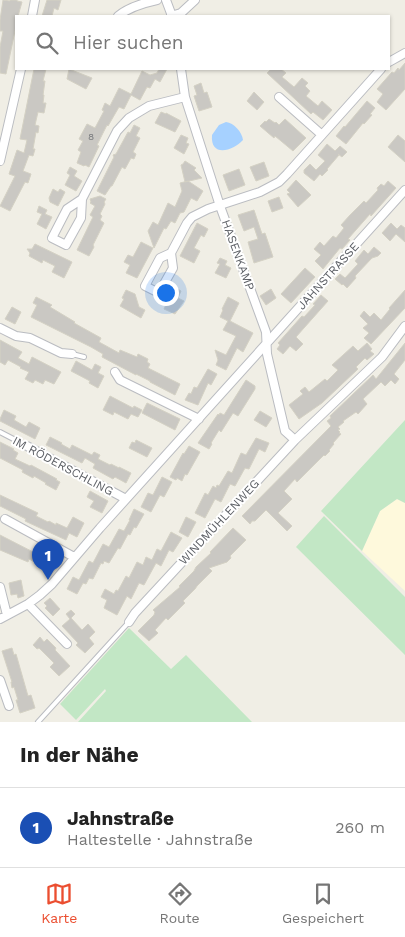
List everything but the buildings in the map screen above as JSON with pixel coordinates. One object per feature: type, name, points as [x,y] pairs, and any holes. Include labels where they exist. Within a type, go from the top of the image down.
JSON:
[{"type":"street","points":[[32,15],[35,0]]},
{"type":"street","points":[[120,15],[130,8],[157,0]]},
{"type":"street","points":[[166,0],[172,15]]},
{"type":"street","points":[[175,15],[181,13],[195,0]]},
{"type":"street","points":[[390,61],[405,53]]},
{"type":"street","points":[[0,161],[3,135],[21,70]]},
{"type":"street","name":"HASENKAMP","points":[[181,70],[185,97],[220,206],[266,332],[267,354],[285,431],[295,440]]},
{"type":"street","points":[[171,252],[173,268],[160,291],[156,292],[145,286],[160,258],[171,252],[192,217],[202,211],[260,192],[279,182],[380,70]]},
{"type":"street","points":[[279,96],[322,135]]},
{"type":"street","points":[[82,199],[67,209],[52,238],[66,245],[81,218],[82,199],[117,131],[129,118],[149,106],[185,97]]},
{"type":"street","name":"JAHNSTRASSE","points":[[0,587],[4,617],[28,604],[52,584],[74,557],[405,190]]},
{"type":"street","name":"WINDMÜHLENWEG","points":[[129,622],[147,599],[295,440],[382,357],[405,326]]},
{"type":"street","points":[[0,328],[16,336],[30,338],[61,353],[72,354]]},
{"type":"street","points":[[115,372],[120,380],[199,419]]},
{"type":"street","name":"IM RÖDERSCHLING","points":[[26,446],[126,499]]},
{"type":"street","points":[[2,518],[74,557]]},
{"type":"street","points":[[28,604],[67,644]]},
{"type":"street","points":[[0,680],[9,706]]},
{"type":"lane","points":[[72,354],[84,357]]},
{"type":"lane","name":"IM RÖDERSCHLING","points":[[0,432],[26,446]]},
{"type":"lane","name":"WINDMÜHLENWEG","points":[[38,722],[129,622]]},
{"type":"shaded area","points":[[397,499],[405,503],[405,591],[362,551],[380,511]]},
{"type":"green space","points":[[405,420],[405,503],[397,499],[380,511],[362,551],[321,511]]},
{"type":"green space","points":[[324,516],[405,597],[405,655],[296,547]]},
{"type":"green space","points":[[129,628],[171,669],[186,655],[252,722],[78,722],[106,691],[105,689],[76,720],[60,704]]},
{"type":"water","points":[[226,122],[237,128],[243,140],[234,147],[218,150],[212,142],[212,135],[219,125]]},
{"type":"place","name":"Jahnstraße","points":[[48,580]]}]
